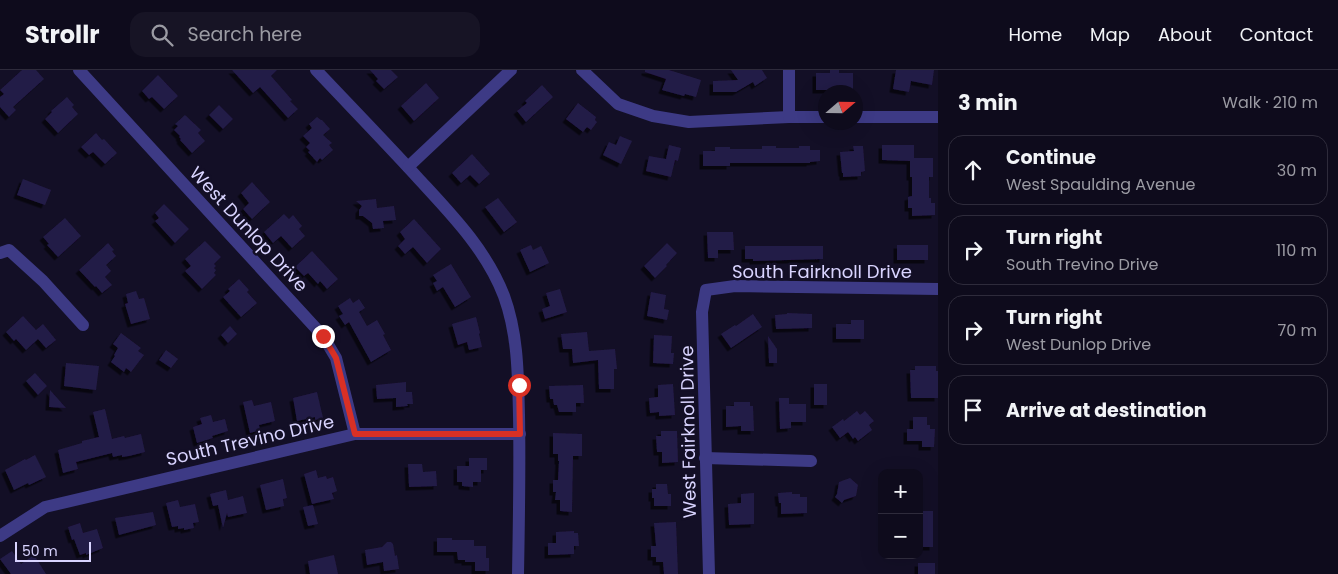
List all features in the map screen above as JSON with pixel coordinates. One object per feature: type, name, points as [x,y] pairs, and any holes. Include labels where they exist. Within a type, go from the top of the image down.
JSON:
[{"type":"street","name":"West Dunlop Drive","points":[[79,70],[323,336],[336,358],[355,434]]},
{"type":"street","points":[[316,70],[454,217],[488,264],[504,296],[510,315],[517,357],[520,434],[518,574]]},
{"type":"street","points":[[408,167],[510,70]]},
{"type":"street","points":[[582,70],[618,104],[653,116],[689,122],[818,117]]},
{"type":"street","points":[[789,70],[789,118]]},
{"type":"street","points":[[863,117],[938,117]]},
{"type":"street","points":[[4,251],[43,281],[83,326]]},
{"type":"street","name":"South Fairknoll Drive","points":[[706,290],[735,286],[938,289]]},
{"type":"street","name":"West Fairknoll Drive","points":[[706,290],[702,312],[709,574]]},
{"type":"street","name":"South Trevino Drive","points":[[0,536],[45,507],[355,434],[520,434]]},
{"type":"street","points":[[705,458],[812,461]]},
{"type":"building","points":[[22,70],[36,70],[44,79],[13,107],[16,110],[9,117],[0,107],[0,97],[4,94],[0,90]]},
{"type":"building","points":[[232,70],[277,70],[271,76],[298,109],[288,118],[260,87],[253,93]]},
{"type":"building","points":[[370,70],[391,70],[398,77],[384,89],[376,81],[378,79]]},
{"type":"building","points":[[645,70],[669,70],[701,80],[696,97],[662,90],[666,79],[645,72]]},
{"type":"building","points":[[731,70],[762,70],[767,78],[755,86],[753,82],[736,92],[713,92],[713,81],[738,80]]},
{"type":"building","points":[[830,70],[839,70],[839,73],[853,73],[853,85],[818,85],[818,90],[816,90],[816,73],[830,73]]},
{"type":"building","points":[[896,70],[934,70],[932,85],[911,81],[909,92],[893,89]]},
{"type":"building","points":[[158,75],[178,96],[164,109],[152,97],[149,99],[142,91]]},
{"type":"building","points":[[426,83],[439,98],[414,121],[401,106]]},
{"type":"building","points":[[542,85],[553,97],[526,122],[517,111],[527,103],[525,101]]},
{"type":"building","points":[[67,97],[74,105],[72,107],[78,114],[58,133],[45,119]]},
{"type":"building","points":[[578,103],[596,117],[595,120],[597,122],[591,130],[587,127],[583,132],[566,119]]},
{"type":"building","points":[[219,105],[233,119],[223,129],[209,115]]},
{"type":"building","points":[[185,115],[201,130],[198,133],[205,141],[192,153],[174,130],[178,126],[175,124]]},
{"type":"building","points":[[317,117],[330,129],[323,135],[332,143],[329,145],[333,150],[317,162],[308,152],[310,151],[306,147],[310,143],[303,136],[312,128],[309,124]]},
{"type":"building","points":[[96,133],[117,153],[105,164],[93,152],[89,155],[81,147]]},
{"type":"building","points":[[620,136],[632,141],[621,164],[603,155],[609,142],[616,145]]},
{"type":"building","points":[[669,145],[681,148],[678,161],[675,160],[671,177],[646,171],[649,156],[666,159]]},
{"type":"building","points":[[882,145],[914,145],[914,158],[933,158],[933,177],[929,177],[929,198],[931,198],[931,203],[935,203],[935,215],[912,216],[912,208],[908,208],[908,197],[912,196],[910,161],[882,160]]},
{"type":"building","points":[[762,146],[799,148],[799,146],[810,146],[810,150],[820,150],[820,161],[810,163],[730,163],[730,166],[703,166],[703,151],[715,151],[715,147],[762,149]]},
{"type":"building","points":[[853,146],[863,146],[865,171],[861,172],[861,176],[843,177],[840,152],[854,151]]},
{"type":"building","points":[[472,154],[490,174],[479,184],[470,175],[461,183],[452,173]]},
{"type":"building","points":[[23,179],[51,190],[45,205],[17,195]]},
{"type":"building","points":[[252,182],[270,202],[252,219],[243,209],[249,203],[241,193]]},
{"type":"building","points":[[498,198],[517,222],[504,232],[485,207]]},
{"type":"building","points":[[376,199],[377,208],[394,206],[396,220],[383,221],[384,228],[373,229],[372,223],[363,216],[359,216],[359,210],[362,206],[356,201]]},
{"type":"building","points":[[164,204],[189,229],[175,243],[155,221],[159,218],[155,213]]},
{"type":"building","points":[[284,214],[289,219],[293,215],[302,226],[299,229],[305,236],[292,248],[281,236],[273,243],[264,232]]},
{"type":"building","points":[[65,218],[81,236],[58,257],[47,245],[49,244],[43,237]]},
{"type":"building","points":[[414,219],[441,249],[427,263],[413,247],[405,254],[398,246],[405,239],[400,232]]},
{"type":"building","points":[[707,232],[733,232],[734,250],[718,250],[718,258],[708,258]]},
{"type":"building","points":[[205,241],[221,257],[214,264],[216,270],[214,273],[216,275],[202,289],[185,271],[191,266],[185,259]]},
{"type":"building","points":[[108,243],[116,256],[106,265],[111,271],[105,277],[112,285],[102,293],[79,270]]},
{"type":"building","points":[[667,243],[677,253],[655,278],[644,266]]},
{"type":"building","points":[[531,245],[533,250],[541,246],[549,263],[530,272],[520,250]]},
{"type":"building","points":[[897,245],[928,245],[928,260],[897,260]]},
{"type":"building","points":[[745,246],[823,246],[823,259],[753,261],[753,259],[745,259]]},
{"type":"building","points":[[312,251],[338,279],[327,289],[320,281],[318,284],[308,273],[304,276],[295,267]]},
{"type":"building","points":[[451,264],[471,297],[455,307],[443,287],[437,291],[433,283],[437,281],[433,275]]},
{"type":"building","points":[[239,279],[257,303],[241,317],[223,297],[230,291],[228,289]]},
{"type":"building","points":[[560,289],[567,312],[545,319],[542,309],[550,306],[546,293]]},
{"type":"building","points":[[136,291],[139,299],[144,298],[150,319],[131,324],[125,304],[128,303],[126,294]]},
{"type":"building","points":[[651,292],[666,295],[664,309],[669,310],[667,320],[647,316]]},
{"type":"building","points":[[350,298],[353,303],[359,299],[365,308],[359,312],[367,326],[377,320],[391,350],[371,362],[349,322],[345,325],[339,316],[343,314],[338,306]]},
{"type":"building","points":[[787,313],[812,314],[812,328],[776,329],[775,315]]},
{"type":"building","points":[[753,314],[762,327],[731,348],[721,334]]},
{"type":"building","points":[[23,316],[36,330],[43,324],[56,340],[46,348],[38,339],[26,350],[6,332]]},
{"type":"building","points":[[476,317],[482,347],[469,350],[467,342],[458,345],[452,324]]},
{"type":"building","points":[[851,320],[864,320],[864,339],[836,339],[836,324],[851,324]]},
{"type":"building","points":[[230,326],[237,334],[228,343],[221,335]]},
{"type":"building","points":[[587,332],[589,351],[615,349],[617,369],[614,369],[614,389],[599,389],[598,360],[573,363],[572,349],[563,349],[561,334]]},
{"type":"building","points":[[121,333],[141,348],[138,351],[144,355],[131,372],[126,368],[124,372],[111,362],[118,348],[113,344]]},
{"type":"building","points":[[654,335],[672,336],[671,353],[674,353],[673,364],[653,363]]},
{"type":"building","points":[[768,336],[777,349],[777,363],[769,363]]},
{"type":"building","points":[[166,350],[178,359],[171,368],[159,360]]},
{"type":"building","points":[[66,363],[99,366],[96,390],[64,386]]},
{"type":"building","points":[[915,366],[936,366],[936,371],[938,371],[938,398],[911,398],[910,370],[915,370]]},
{"type":"building","points":[[35,373],[47,386],[38,395],[26,381]]},
{"type":"building","points":[[406,382],[406,392],[412,392],[413,404],[396,407],[396,398],[377,399],[376,385]]},
{"type":"building","points":[[673,384],[675,415],[659,416],[659,412],[650,413],[649,398],[658,397],[658,385]]},
{"type":"building","points":[[814,384],[827,384],[827,405],[814,405]]},
{"type":"building","points":[[583,385],[584,403],[576,403],[576,412],[559,412],[557,405],[554,405],[553,399],[550,399],[549,386]]},
{"type":"building","points":[[50,390],[66,408],[49,407]]},
{"type":"building","points":[[317,392],[323,418],[315,420],[315,417],[297,421],[293,398]]},
{"type":"building","points":[[779,398],[789,398],[789,404],[806,404],[806,422],[791,422],[791,428],[780,429]]},
{"type":"building","points":[[252,400],[254,406],[271,402],[275,421],[259,425],[260,430],[250,433],[243,402]]},
{"type":"building","points":[[734,402],[750,402],[750,406],[753,406],[754,431],[741,431],[741,426],[726,427],[726,406],[734,406]]},
{"type":"building","points":[[105,409],[112,439],[141,434],[145,452],[122,457],[122,455],[113,457],[112,453],[76,462],[78,469],[63,473],[58,450],[99,437],[93,412]]},
{"type":"building","points":[[857,411],[860,415],[865,411],[874,421],[869,425],[872,430],[858,441],[855,437],[853,439],[848,432],[840,438],[832,427]]},
{"type":"building","points":[[211,415],[213,422],[225,419],[228,431],[197,443],[193,427],[202,424],[200,418]]},
{"type":"building","points":[[913,417],[927,417],[927,425],[930,425],[930,429],[935,429],[934,447],[922,447],[922,441],[907,441],[907,429],[913,429]]},
{"type":"building","points":[[661,431],[677,431],[678,462],[662,463],[662,452],[657,452],[656,436],[661,436]]},
{"type":"building","points":[[553,433],[582,434],[582,456],[573,456],[572,512],[560,511],[560,500],[555,500],[556,492],[553,492],[553,480],[558,480],[559,461],[558,454],[553,454]]},
{"type":"building","points":[[35,455],[46,477],[14,490],[5,470]]},
{"type":"building","points":[[469,458],[487,458],[487,470],[481,470],[481,482],[473,482],[473,487],[462,486],[462,482],[457,482],[457,466],[469,466]]},
{"type":"building","points":[[408,464],[422,464],[423,472],[436,471],[437,486],[409,487]]},
{"type":"building","points":[[316,470],[318,478],[326,476],[327,479],[333,477],[337,491],[332,493],[334,499],[312,504],[304,474]]},
{"type":"building","points":[[850,478],[858,485],[856,496],[844,500],[842,503],[835,497],[839,482]]},
{"type":"building","points":[[283,479],[287,498],[283,499],[284,506],[266,510],[260,485]]},
{"type":"building","points":[[656,484],[667,484],[668,494],[671,494],[671,506],[654,506],[652,489],[656,489]]},
{"type":"building","points":[[226,490],[228,500],[243,496],[247,513],[228,517],[227,513],[223,528],[218,505],[213,506],[210,494]]},
{"type":"building","points":[[792,492],[792,494],[800,494],[800,497],[807,497],[807,513],[781,514],[781,503],[779,503],[778,493]]},
{"type":"building","points":[[754,493],[754,524],[729,525],[728,504],[741,503],[741,494]]},
{"type":"building","points":[[178,500],[180,507],[195,504],[199,522],[193,523],[194,528],[184,530],[184,528],[178,529],[178,526],[172,527],[166,503]]},
{"type":"building","points":[[313,505],[318,524],[308,526],[303,507]]},
{"type":"building","points":[[923,511],[933,511],[933,547],[923,547]]},
{"type":"building","points":[[153,512],[156,525],[119,535],[115,518]]},
{"type":"building","points":[[676,522],[678,574],[664,574],[663,562],[656,562],[656,557],[651,557],[651,546],[656,546],[654,523]]},
{"type":"building","points":[[80,523],[83,533],[97,529],[103,548],[86,555],[86,553],[80,555],[68,527]]},
{"type":"building","points":[[574,531],[574,533],[578,533],[579,546],[574,546],[574,554],[548,555],[548,543],[556,543],[556,532]]},
{"type":"building","points":[[437,538],[474,540],[474,546],[486,546],[486,558],[489,558],[489,571],[475,571],[475,562],[458,560],[457,552],[437,552]]},
{"type":"building","points":[[387,542],[393,544],[399,569],[384,571],[383,562],[367,565],[365,550],[382,547]]},
{"type":"building","points":[[12,551],[21,564],[34,555],[46,574],[11,574],[0,559]]},
{"type":"building","points":[[334,555],[338,574],[310,574],[308,561]]},
{"type":"building","points":[[918,563],[935,563],[935,574],[918,574]]},
{"type":"route","points":[[323,336],[336,358],[355,434],[520,434],[519,385]]}]
